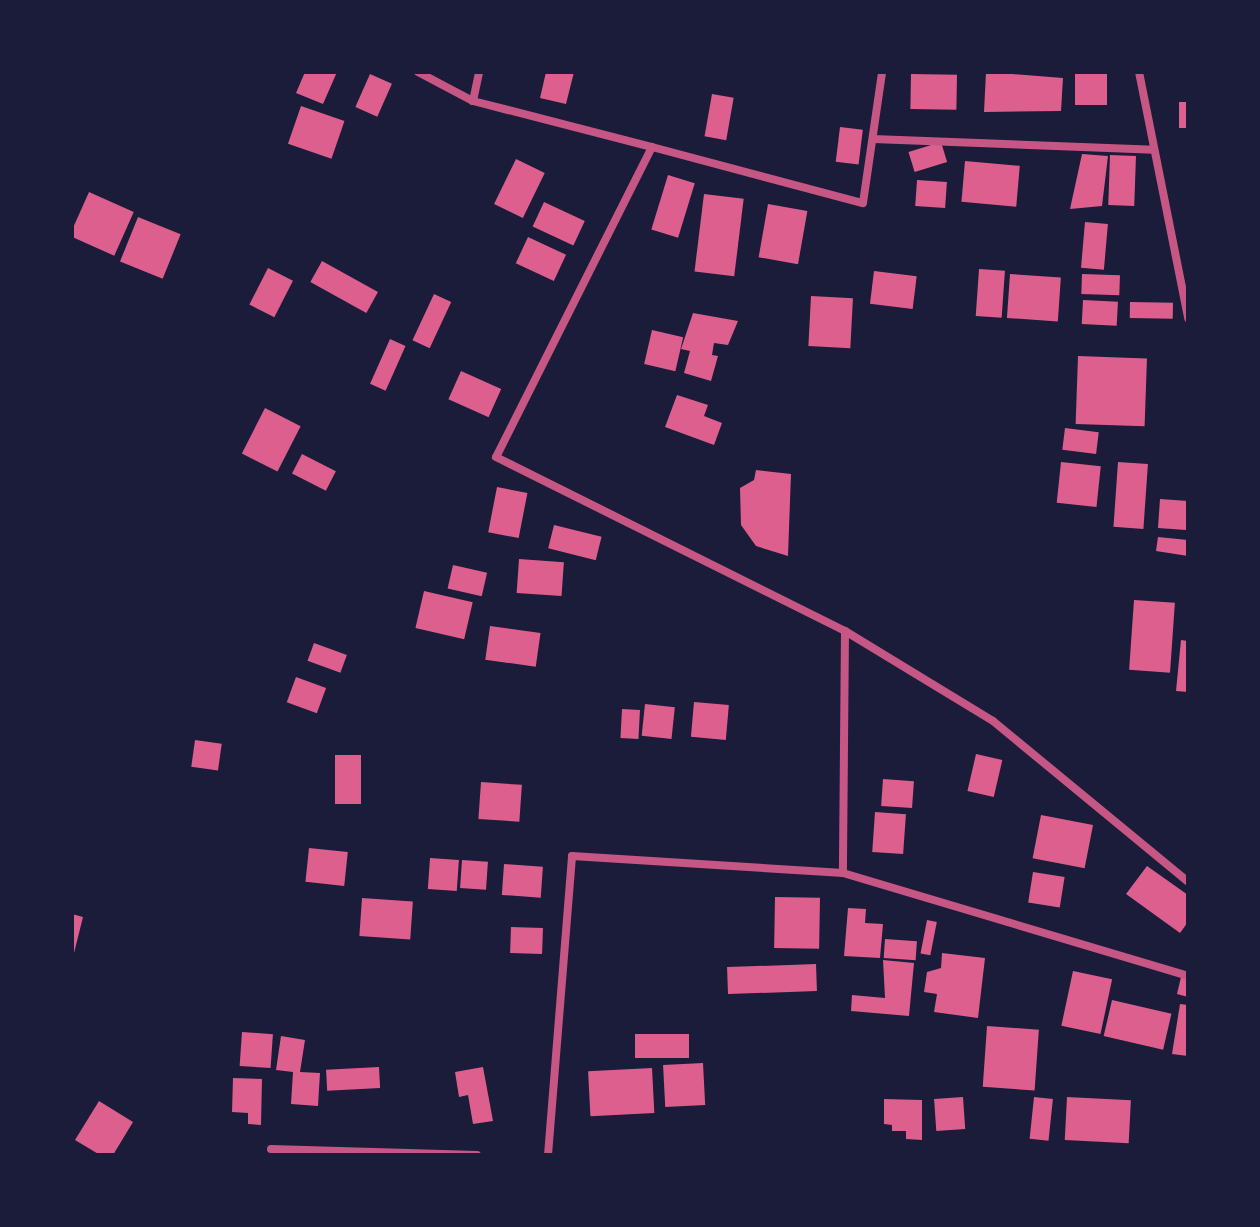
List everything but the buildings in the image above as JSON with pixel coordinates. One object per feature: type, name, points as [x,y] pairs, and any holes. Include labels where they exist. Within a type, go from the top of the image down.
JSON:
[{"type":"street","points":[[418,72],[473,101],[863,203],[882,72]]},
{"type":"street","points":[[473,101],[479,72]]},
{"type":"street","points":[[1139,72],[1188,318]]},
{"type":"street","points":[[873,139],[1154,150]]},
{"type":"street","points":[[652,147],[496,457],[845,631],[993,721],[1188,882]]},
{"type":"street","points":[[843,873],[845,631]]},
{"type":"street","points":[[548,1155],[572,856],[843,873],[1188,976]]},
{"type":"street","points":[[271,1149],[477,1155]]}]
